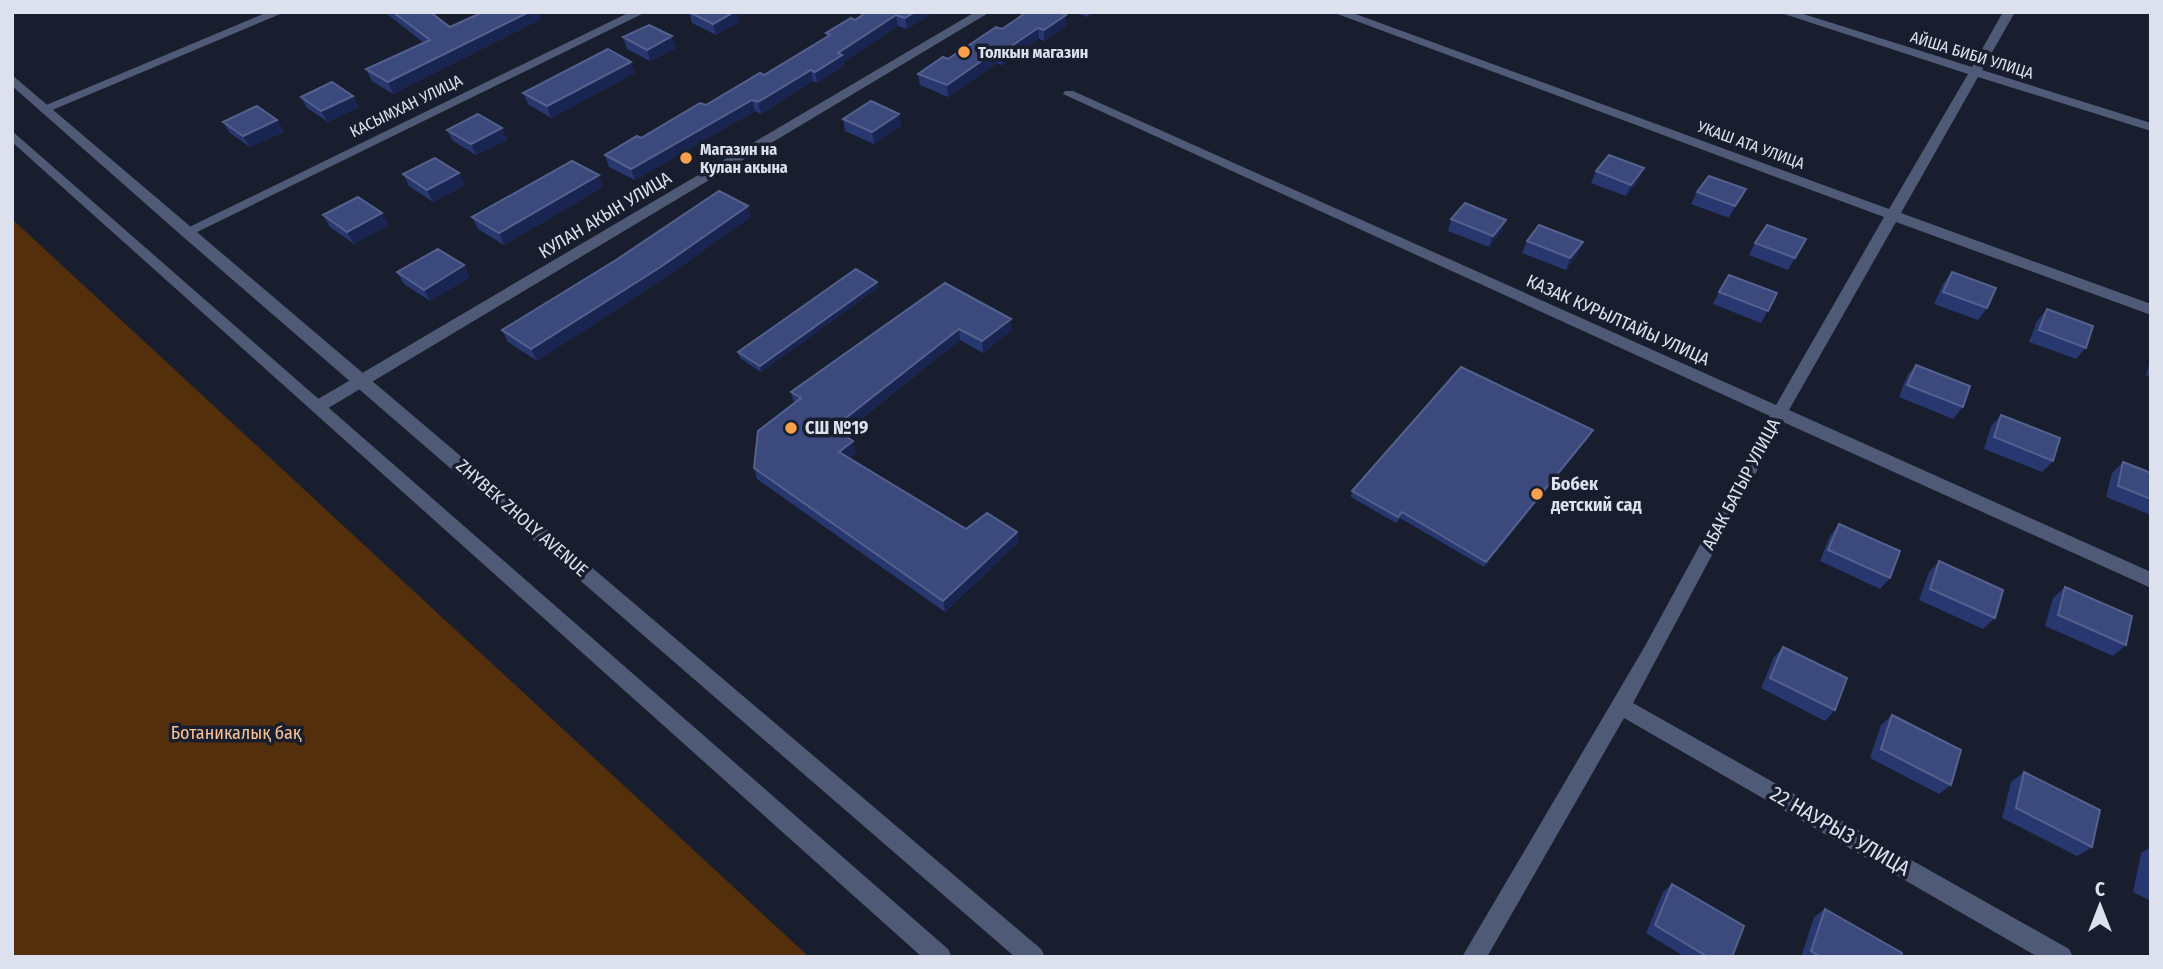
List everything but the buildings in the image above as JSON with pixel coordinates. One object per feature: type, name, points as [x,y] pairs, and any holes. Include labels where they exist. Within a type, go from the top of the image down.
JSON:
[{"type":"street","points":[[45,108],[279,12]]},
{"type":"street","name":"КАСЫМХАН УЛИЦА","points":[[186,232],[640,12]]},
{"type":"street","name":"КУЛАН АКЫН УЛИЦА","points":[[319,407],[984,12]]},
{"type":"street","name":"УКАШ АТА УЛИЦА","points":[[1338,12],[2151,310]]},
{"type":"street","name":"АЙША БИБИ УЛИЦА","points":[[1784,12],[2151,127]]},
{"type":"street","name":"АБАК БАТЫР УЛИЦА","points":[[1474,957],[1652,652],[1779,414],[2009,12]]},
{"type":"street","name":"ZHYBEK ZHOLY AVENUE","points":[[12,79],[186,232],[1033,957]]},
{"type":"street","name":"КАЗАК КУРЫЛТАЙЫ УЛИЦА","points":[[1069,94],[2151,580]]},
{"type":"street","points":[[12,135],[940,957]]},
{"type":"street","name":"22 НАУРЫЗ УЛИЦА","points":[[1619,705],[2061,957]]},
{"type":"green space","name":"Ботаникалық бақ","points":[[12,219],[809,957],[12,957]]},
{"type":"place","name":"Толкын магазин","points":[[964,52]]},
{"type":"place","name":"Магазин на Кулан акына","points":[[686,158]]},
{"type":"place","name":"СШ №19","points":[[791,428]]},
{"type":"place","name":"Бобек детский сад","points":[[1537,494]]}]
